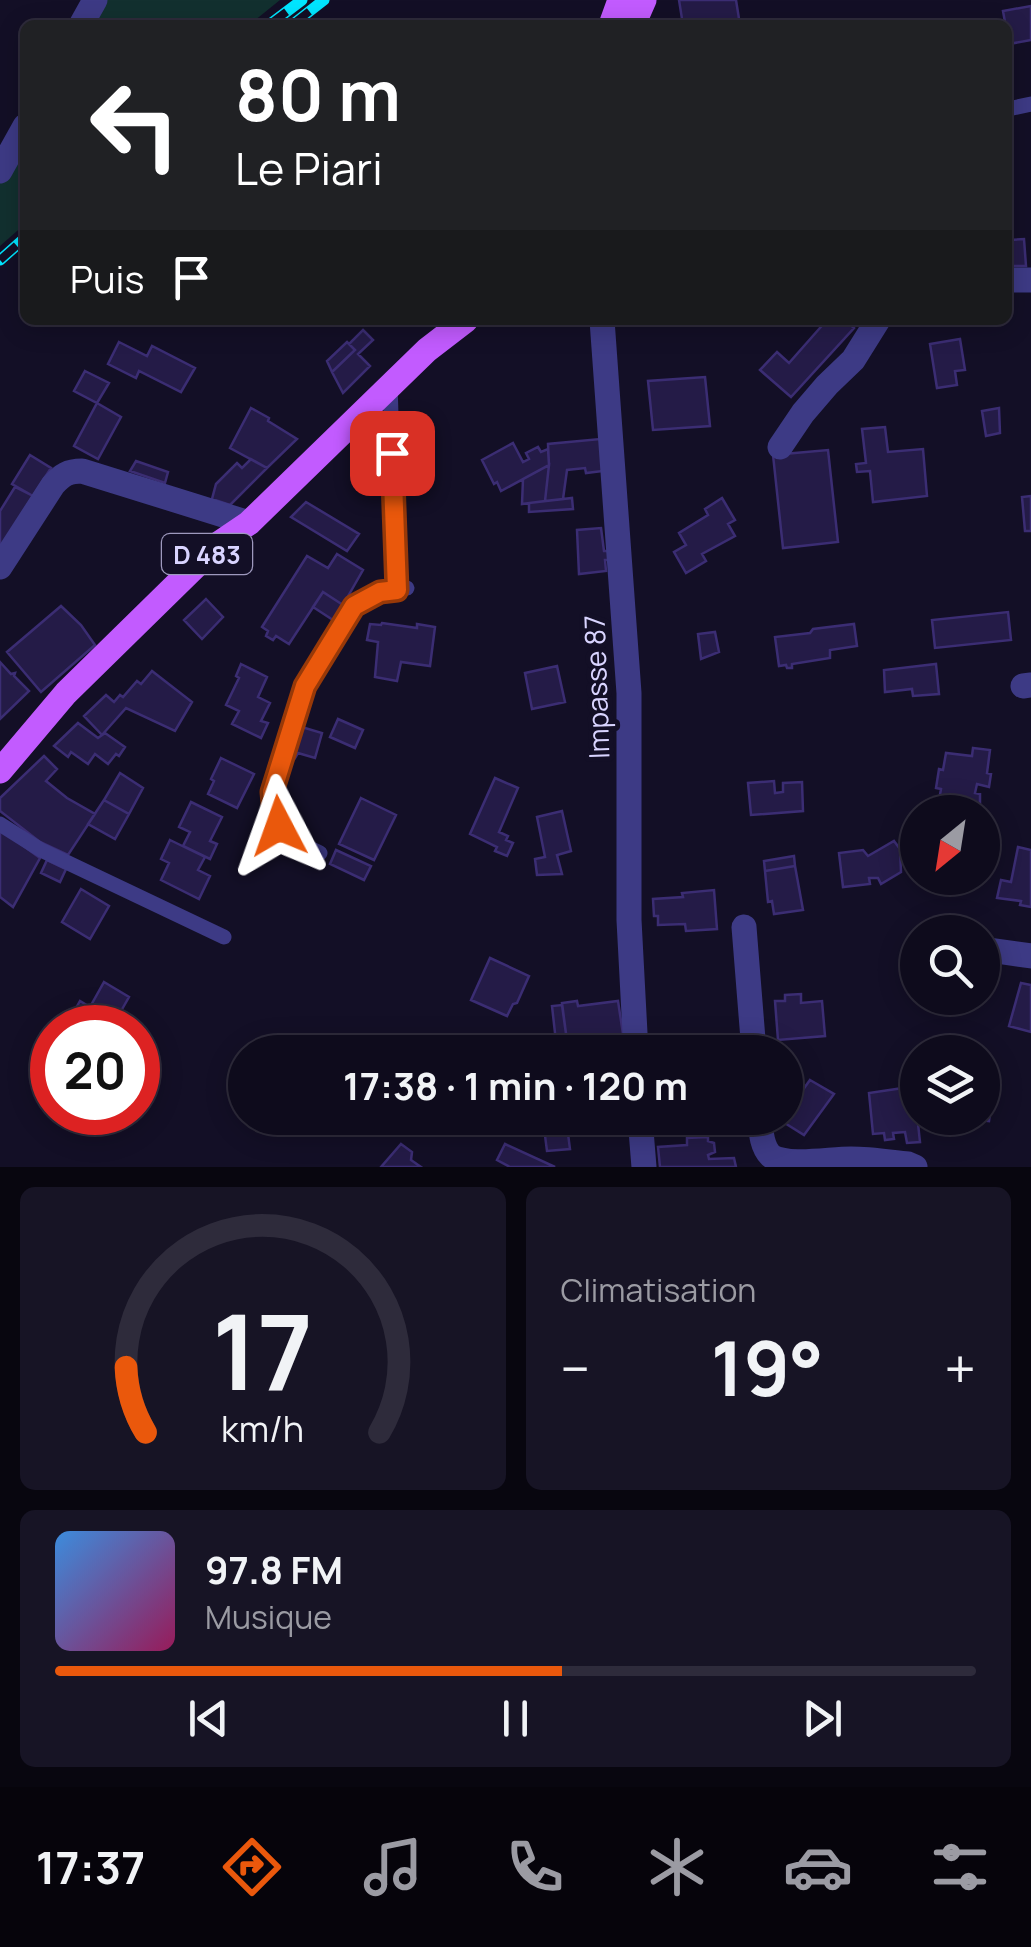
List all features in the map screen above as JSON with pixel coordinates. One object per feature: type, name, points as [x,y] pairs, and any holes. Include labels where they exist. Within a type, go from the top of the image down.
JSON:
[{"type":"main road","name":"D 483","points":[[426,350],[444,325]]},
{"type":"main road","name":"D 483","points":[[0,772],[80,679],[218,544],[248,523],[426,350],[459,325]]},
{"type":"street","points":[[0,172],[20,135]]},
{"type":"street","name":"Impasse 87","points":[[602,325],[629,693],[629,920],[635,1035]]},
{"type":"street","points":[[780,447],[802,413],[853,360],[875,325]]},
{"type":"street","points":[[0,567],[53,485],[70,471],[82,470],[248,523]]},
{"type":"street","points":[[744,928],[753,1035]]},
{"type":"street","points":[[1000,952],[1031,956]]},
{"type":"street","points":[[641,1135],[644,1167]]},
{"type":"street","points":[[761,1135],[774,1158],[792,1163],[851,1159],[915,1167]]},
{"type":"lane","points":[[320,853],[287,836],[274,814],[272,792],[305,686],[346,616],[365,598],[402,589],[390,385]]},
{"type":"lane","points":[[0,824],[40,850],[224,937]]},
{"type":"green space","points":[[94,0],[280,0],[255,20],[83,20]]},
{"type":"green space","points":[[20,132],[20,228],[0,246],[0,168]]},
{"type":"building","points":[[679,0],[736,0],[739,20],[682,20]]},
{"type":"building","points":[[1031,6],[1031,40],[1012,43],[1012,20],[1005,20],[1003,11]]},
{"type":"building","points":[[1024,239],[1026,266],[1012,266],[1012,240]]},
{"type":"building","points":[[823,325],[854,328],[791,397],[760,370],[777,352],[789,363]]},
{"type":"building","points":[[363,330],[373,340],[358,354],[370,366],[343,393],[332,372],[355,350],[349,344]]},
{"type":"building","points":[[960,339],[965,370],[955,371],[957,385],[937,388],[930,344]]},
{"type":"building","points":[[119,342],[147,356],[152,346],[195,368],[181,392],[139,371],[136,378],[108,364]]},
{"type":"building","points":[[347,342],[355,350],[332,372],[327,361]]},
{"type":"building","points":[[85,371],[109,383],[97,403],[74,391]]},
{"type":"building","points":[[705,377],[710,426],[653,430],[648,381]]},
{"type":"building","points":[[97,403],[121,417],[98,459],[74,446]]},
{"type":"building","points":[[251,408],[297,439],[267,468],[230,448]]},
{"type":"building","points":[[999,408],[1000,433],[986,436],[982,411]]},
{"type":"building","points":[[385,425],[385,456],[369,457],[370,440]]},
{"type":"building","points":[[885,427],[888,452],[923,449],[927,496],[873,502],[870,471],[857,472],[856,464],[866,463],[862,429]]},
{"type":"building","points":[[600,439],[603,471],[567,470],[563,499],[545,501],[548,444]]},
{"type":"building","points":[[513,443],[523,462],[529,459],[526,453],[538,447],[541,452],[548,449],[549,465],[501,491],[482,460]]},
{"type":"building","points":[[828,450],[838,542],[783,548],[773,455]]},
{"type":"building","points":[[30,455],[51,468],[33,496],[12,484]]},
{"type":"building","points":[[251,459],[267,468],[230,505],[212,499],[216,484],[237,463],[242,468]]},
{"type":"building","points":[[136,461],[168,472],[165,483],[130,471]]},
{"type":"building","points":[[549,465],[545,501],[522,504],[523,479]]},
{"type":"building","points":[[15,487],[33,496],[0,548],[0,511]]},
{"type":"building","points":[[1031,496],[1031,531],[1025,531],[1022,497]]},
{"type":"building","points":[[572,498],[573,509],[529,512],[529,503]]},
{"type":"building","points":[[722,498],[735,520],[728,524],[735,536],[702,554],[706,561],[686,573],[674,552],[686,545],[679,533],[708,515],[705,509]]},
{"type":"building","points":[[306,502],[359,534],[347,551],[291,517]]},
{"type":"building","points":[[601,528],[604,551],[611,551],[612,560],[605,560],[606,571],[579,574],[577,530]]},
{"type":"building","points":[[337,554],[363,570],[343,605],[323,592],[289,644],[276,636],[273,640],[266,636],[268,631],[262,627],[307,556],[328,568]]},
{"type":"building","points":[[323,592],[343,605],[333,620],[313,607]]},
{"type":"building","points":[[206,599],[223,617],[202,639],[184,620]]},
{"type":"building","points":[[61,606],[95,645],[41,692],[7,652]]},
{"type":"building","points":[[1008,612],[1011,640],[935,648],[932,620]]},
{"type":"building","points":[[370,624],[435,627],[430,666],[401,662],[397,681],[375,677],[378,642],[367,640]]},
{"type":"building","points":[[854,624],[857,646],[830,650],[830,658],[792,664],[792,668],[779,666],[775,637]]},
{"type":"building","points":[[715,632],[719,652],[701,659],[698,634]]},
{"type":"building","points":[[0,662],[29,691],[0,719]]},
{"type":"building","points":[[241,664],[267,677],[258,697],[270,703],[261,721],[268,723],[261,738],[232,724],[239,711],[226,705]]},
{"type":"building","points":[[936,664],[939,694],[913,696],[912,689],[885,692],[884,670]]},
{"type":"building","points":[[557,666],[565,702],[532,709],[525,673]]},
{"type":"building","points":[[152,671],[192,702],[175,731],[126,708],[102,735],[84,716],[106,695],[114,702],[120,695],[123,697]]},
{"type":"building","points":[[338,719],[363,730],[355,748],[330,737]]},
{"type":"building","points":[[78,723],[98,738],[105,733],[125,747],[108,764],[95,754],[88,764],[71,752],[68,757],[54,746]]},
{"type":"building","points":[[295,725],[322,733],[315,758],[298,753],[295,758],[289,755]]},
{"type":"building","points":[[973,748],[990,750],[989,787],[977,784],[975,793],[980,795],[940,795],[941,789],[936,788],[946,753],[972,756]]},
{"type":"building","points":[[44,756],[57,769],[46,781],[95,814],[68,855],[40,842],[0,811],[0,798]]},
{"type":"building","points":[[221,758],[254,774],[237,808],[208,794]]},
{"type":"building","points":[[120,773],[143,788],[129,814],[104,800]]},
{"type":"building","points":[[495,778],[518,788],[499,832],[513,843],[507,856],[470,834]]},
{"type":"building","points":[[774,781],[775,793],[783,792],[783,783],[802,782],[803,811],[751,815],[748,783]]},
{"type":"building","points":[[361,798],[396,815],[374,860],[339,844]]},
{"type":"building","points":[[104,800],[129,814],[115,839],[88,824]]},
{"type":"building","points":[[191,802],[222,817],[210,841],[217,844],[210,859],[183,846],[190,832],[179,827]]},
{"type":"building","points":[[562,811],[571,851],[557,855],[562,874],[537,875],[535,859],[545,857],[537,817]]},
{"type":"building","points":[[0,829],[40,858],[13,907],[0,897]]},
{"type":"building","points":[[170,840],[205,857],[198,870],[210,876],[199,899],[161,880],[169,863],[161,859]]},
{"type":"building","points":[[894,841],[900,849],[900,873],[881,884],[878,878],[869,878],[870,884],[843,887],[839,853],[863,850],[868,856]]},
{"type":"building","points":[[1018,847],[1031,850],[1031,907],[1020,905],[1021,901],[997,898],[1001,880],[1011,882]]},
{"type":"building","points":[[336,850],[371,866],[364,880],[330,864]]},
{"type":"building","points":[[794,856],[795,866],[765,871],[764,861]]},
{"type":"building","points":[[47,860],[66,869],[60,882],[41,873]]},
{"type":"building","points":[[795,866],[803,910],[774,914],[772,901],[768,902],[765,871]]},
{"type":"building","points":[[81,889],[109,906],[90,939],[62,922]]},
{"type":"building","points":[[714,890],[717,929],[686,931],[685,924],[658,925],[653,899]]},
{"type":"building","points":[[490,958],[529,976],[507,1016],[471,1000]]},
{"type":"building","points":[[104,982],[129,997],[124,1005],[91,1005]]},
{"type":"building","points":[[1021,983],[1031,985],[1031,1032],[1009,1026]]},
{"type":"building","points":[[801,994],[801,1003],[822,1001],[825,1036],[778,1035],[775,1001],[785,1001],[785,995]]},
{"type":"building","points":[[577,1001],[578,1006],[618,1001],[623,1034],[566,1035],[562,1003]]},
{"type":"building","points":[[562,1005],[566,1035],[555,1035],[552,1006]]},
{"type":"building","points":[[810,1080],[834,1094],[804,1135],[803,1134],[803,1090]]},
{"type":"building","points":[[900,1088],[900,1132],[893,1133],[894,1139],[885,1140],[884,1133],[873,1134],[869,1093]]},
{"type":"building","points":[[545,1135],[568,1135],[570,1149],[547,1151]]},
{"type":"building","points":[[906,1135],[919,1135],[920,1142],[907,1143]]},
{"type":"building","points":[[708,1137],[715,1152],[708,1155],[709,1159],[734,1158],[736,1167],[660,1167],[658,1147],[687,1145],[687,1138]]},
{"type":"building","points":[[401,1144],[412,1152],[411,1160],[421,1167],[381,1167]]},
{"type":"building","points":[[505,1144],[555,1167],[510,1167],[497,1160]]},
{"type":"railway","points":[[276,20],[302,0]]},
{"type":"railway","points":[[298,20],[324,0]]},
{"type":"railway","points":[[0,260],[20,242]]},
{"type":"route","points":[[279,826],[272,792],[305,686],[354,606],[380,592],[397,590],[392,453]]}]
